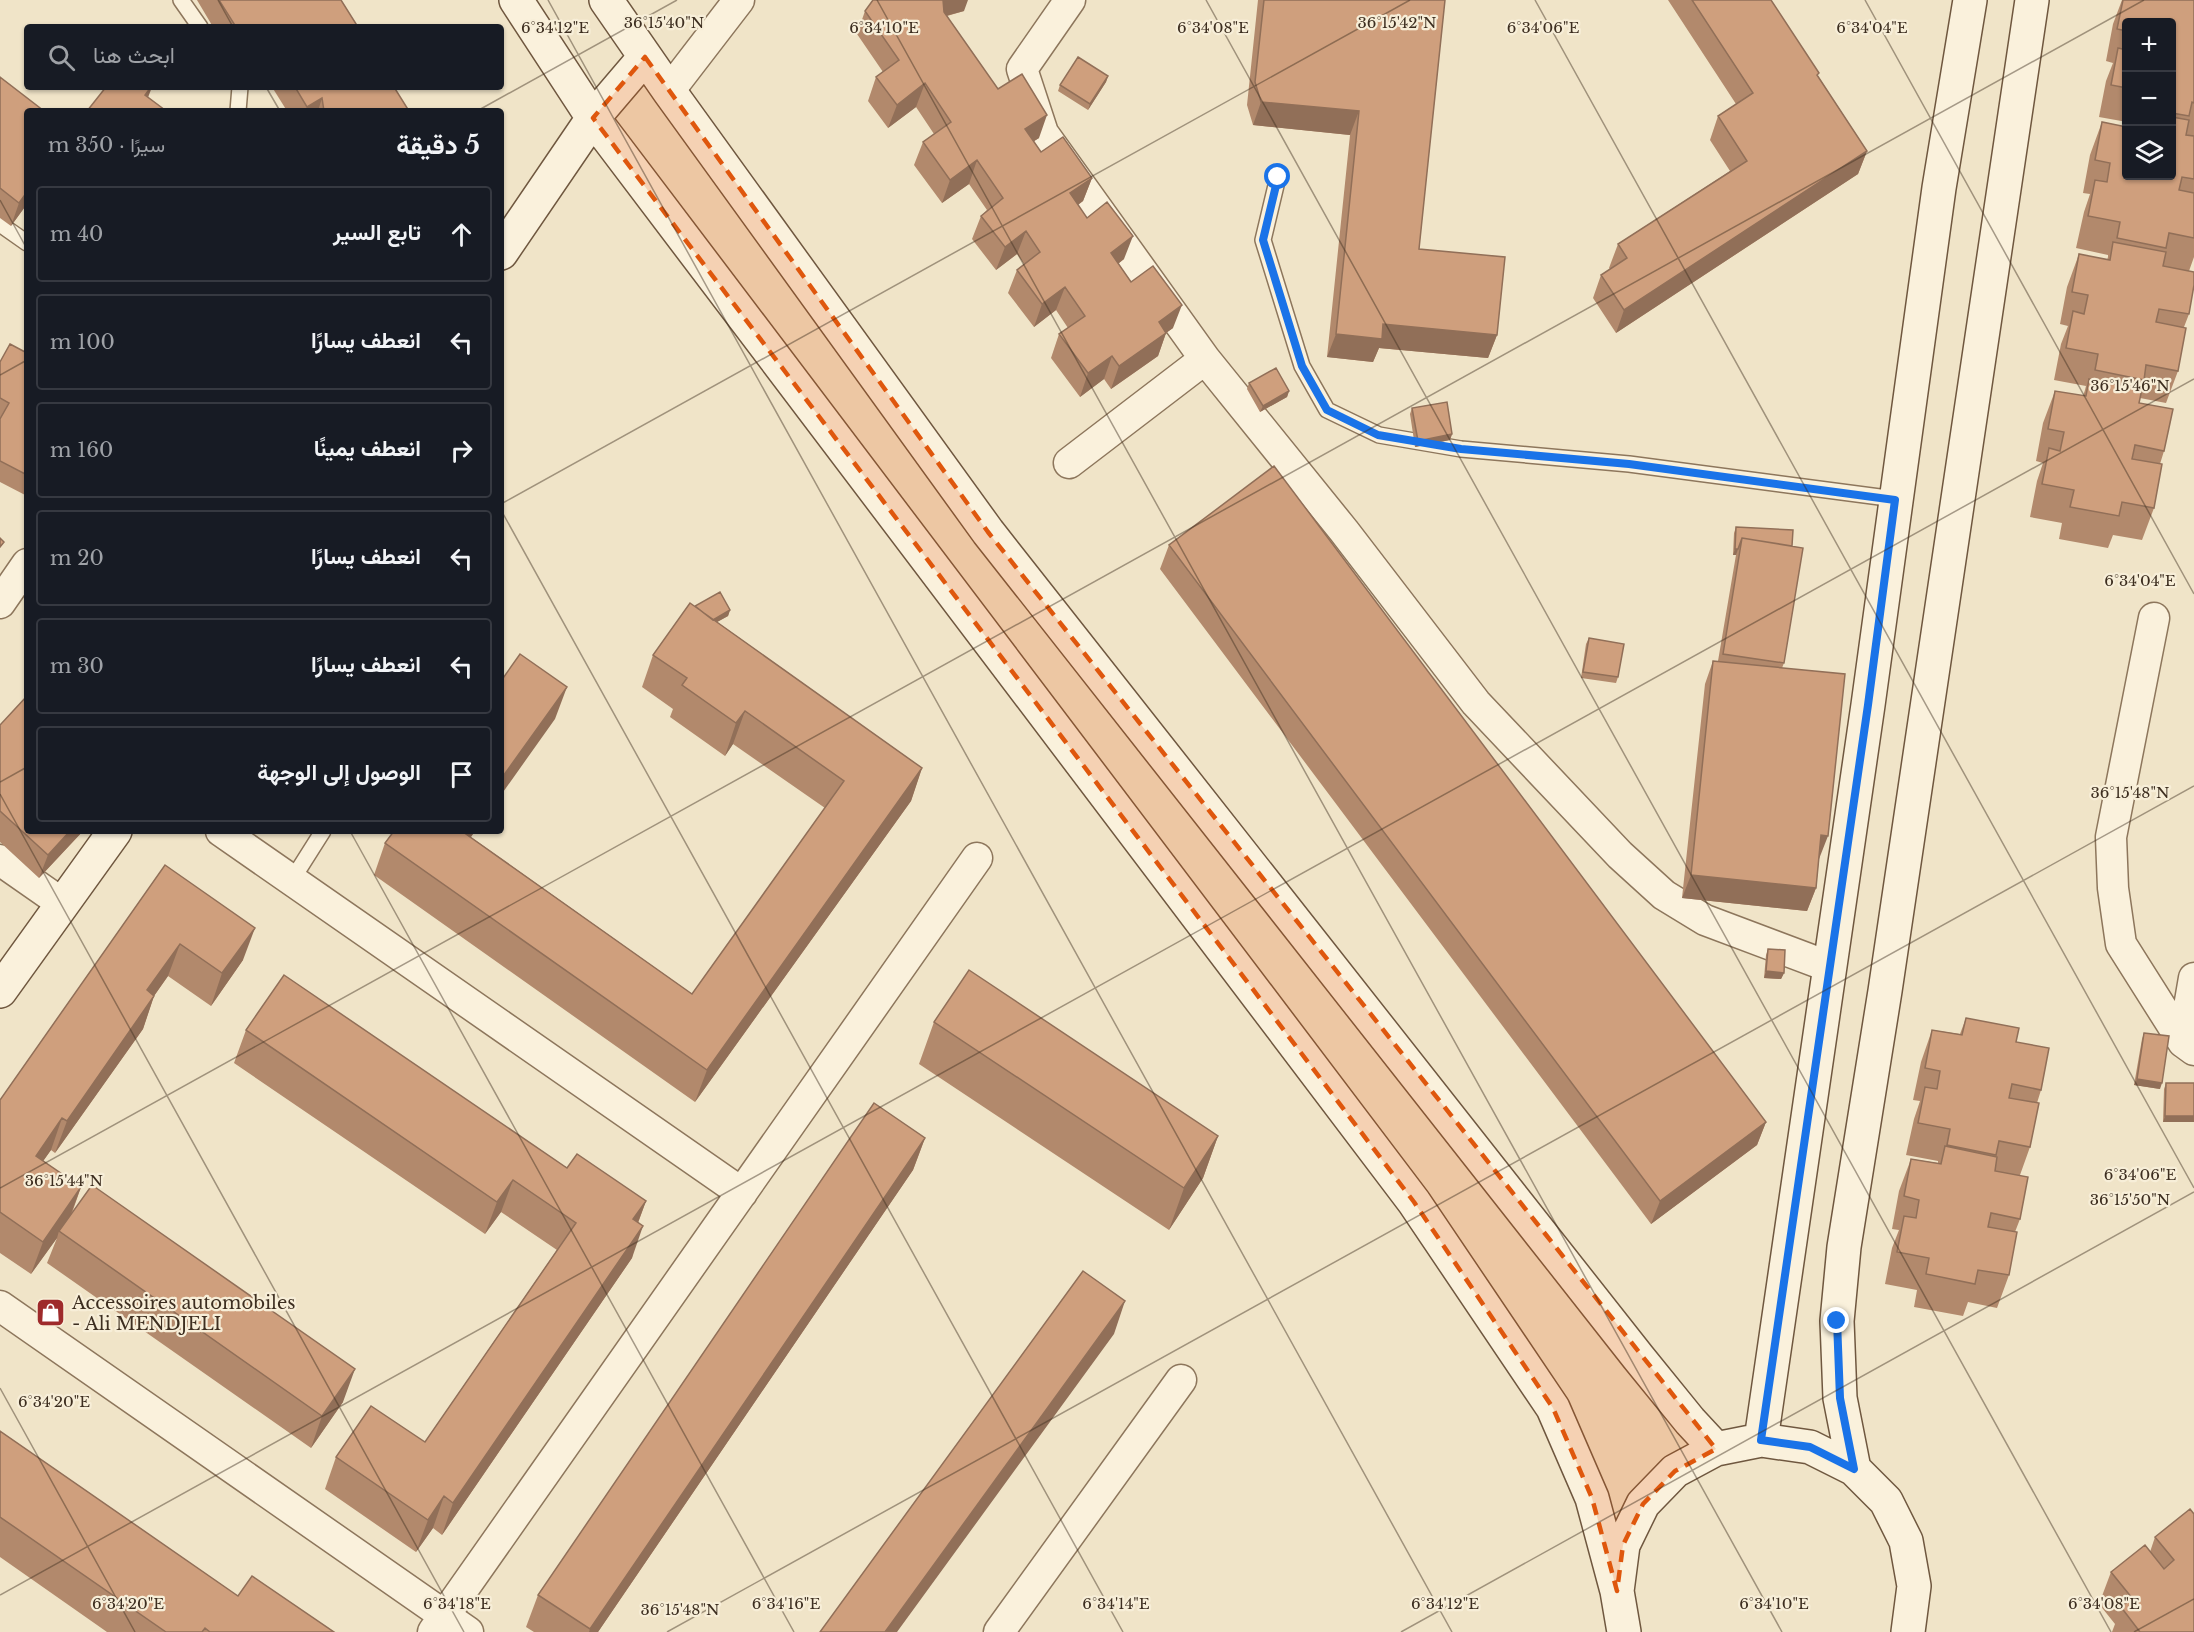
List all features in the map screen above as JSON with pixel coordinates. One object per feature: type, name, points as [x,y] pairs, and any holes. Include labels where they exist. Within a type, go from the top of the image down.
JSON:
[{"type":"main road","points":[[516,0],[593,118],[1413,1202],[1553,1408],[1592,1498],[1617,1591],[1624,1632]]},
{"type":"main road","points":[[606,0],[669,91],[988,532],[1638,1357],[1716,1449]]},
{"type":"main road","points":[[1761,1440],[1868,705],[1939,188],[1970,0]]},
{"type":"main road","points":[[1854,1469],[1840,1398],[1837,1321],[1844,1247],[1887,979],[2032,0]]},
{"type":"main road","points":[[504,249],[593,118],[645,57]]},
{"type":"main road","points":[[0,991],[113,834]]},
{"type":"main road","points":[[1617,1591],[1623,1545],[1643,1504],[1675,1471],[1716,1449],[1761,1440],[1810,1447],[1854,1469],[1886,1501],[1906,1541],[1914,1586],[1908,1632]]},
{"type":"street","points":[[669,91],[739,0]]},
{"type":"street","points":[[1070,0],[1022,69],[1043,133],[1205,359],[1344,531],[1476,703],[1620,855],[1664,895],[1705,920],[1830,967]]},
{"type":"street","points":[[1069,463],[1205,359]]},
{"type":"street","points":[[0,603],[24,568]]},
{"type":"street","points":[[2154,618],[2111,837],[2113,888],[2121,944],[2189,1046]]},
{"type":"street","points":[[237,835],[292,880],[742,1193]]},
{"type":"street","points":[[0,1306],[449,1627],[742,1193],[977,858]]},
{"type":"street","points":[[0,860],[63,904]]},
{"type":"street","points":[[2189,1046],[2194,978]]},
{"type":"street","points":[[999,1632],[1181,1380]]},
{"type":"lane","points":[[181,0],[198,24]]},
{"type":"lane","points":[[238,108],[240,90]]},
{"type":"lane","points":[[1278,177],[1263,240],[1302,366],[1327,410],[1378,435],[1461,449],[1629,464],[1895,500]]},
{"type":"lane","points":[[0,224],[24,241]]},
{"type":"lane","points":[[292,880],[321,834]]},
{"type":"highlighted area","points":[[645,57],[988,532],[1716,1449],[1675,1471],[1643,1504],[1623,1545],[1617,1591],[1592,1498],[1553,1408],[1414,1202],[593,118]]},
{"type":"building","points":[[219,0],[341,0],[356,24],[234,24]]},
{"type":"building","points":[[873,0],[943,0],[944,12],[998,89],[1022,74],[1047,115],[1025,129],[1041,152],[1063,137],[1092,178],[1070,193],[1087,218],[1107,202],[1133,236],[1111,253],[1131,282],[1153,266],[1182,305],[1159,322],[1166,333],[1119,366],[1112,356],[1088,373],[1059,334],[1085,316],[1065,287],[1042,304],[1017,270],[1040,252],[1026,231],[1005,247],[981,216],[1003,198],[977,160],[950,180],[923,142],[951,122],[925,83],[897,105],[876,77],[899,60],[865,11]]},
{"type":"building","points":[[1264,0],[1445,0],[1419,249],[1505,257],[1497,335],[1383,324],[1382,339],[1336,334],[1359,111],[1261,102],[1255,82]]},
{"type":"building","points":[[1692,0],[1771,0],[1867,151],[1624,310],[1601,275],[1627,258],[1618,244],[1747,161],[1718,116],[1753,93]]},
{"type":"building","points":[[2123,0],[2194,0],[2194,103],[2192,102],[2189,116],[2176,114],[2176,18],[2122,18],[2122,30],[2117,29]]},
{"type":"building","points":[[2118,48],[2122,49],[2122,87],[2111,85]]},
{"type":"building","points":[[1078,57],[1108,76],[1090,104],[1060,85]]},
{"type":"building","points":[[0,77],[40,108],[24,108],[24,196],[19,203],[0,188]]},
{"type":"building","points":[[104,90],[149,90],[145,95],[162,108],[89,108]]},
{"type":"building","points":[[297,90],[396,90],[407,108],[324,108],[322,98],[307,107]]},
{"type":"building","points":[[2176,118],[2189,120],[2186,135],[2194,136],[2194,179],[2182,177],[2179,190],[2194,193],[2194,238],[2169,233],[2166,248],[2117,238],[2120,222],[2088,216],[2095,180],[2107,182],[2110,163],[2095,160],[2102,122],[2122,126],[2122,180],[2176,180]]},
{"type":"building","points":[[2113,242],[2166,252],[2163,266],[2194,272],[2189,314],[2159,309],[2156,322],[2186,328],[2178,371],[2146,365],[2144,380],[2095,370],[2098,354],[2066,348],[2073,311],[2084,314],[2088,295],[2072,292],[2079,254],[2110,260]]},
{"type":"building","points":[[10,344],[24,351],[24,473],[0,461],[0,419],[9,403],[0,398],[0,362]]},
{"type":"building","points":[[1276,368],[1289,391],[1263,406],[1249,383]]},
{"type":"building","points":[[2089,379],[2142,389],[2139,403],[2173,409],[2164,451],[2135,445],[2132,459],[2162,464],[2154,508],[2122,502],[2119,516],[2070,507],[2074,490],[2042,484],[2049,448],[2060,451],[2064,432],[2048,429],[2055,391],[2086,396]]},
{"type":"building","points":[[1447,402],[1452,434],[1418,441],[1412,408]]},
{"type":"building","points":[[1274,466],[1766,1122],[1660,1201],[1169,545]]},
{"type":"building","points":[[1736,527],[1793,530],[1792,546],[1742,538],[1738,549],[1735,549]]},
{"type":"building","points":[[1742,538],[1803,548],[1784,663],[1723,654]]},
{"type":"building","points":[[720,592],[730,610],[713,620],[695,606]]},
{"type":"building","points":[[690,603],[922,768],[707,1070],[385,843],[392,834],[466,834],[692,994],[844,781],[745,711],[736,723],[682,685],[687,678],[653,655]]},
{"type":"building","points":[[1589,638],[1624,644],[1618,677],[1583,672]]},
{"type":"building","points":[[520,654],[567,687],[504,775],[504,677]]},
{"type":"building","points":[[1713,661],[1845,674],[1828,836],[1821,835],[1816,888],[1691,875]]},
{"type":"building","points":[[24,699],[24,833],[0,811],[0,725]]},
{"type":"building","points":[[25,834],[67,834],[48,855]]},
{"type":"building","points":[[165,865],[255,928],[222,973],[180,944],[147,990],[154,996],[67,1121],[62,1118],[36,1156],[81,1187],[43,1242],[0,1212],[0,1100]]},
{"type":"building","points":[[1768,949],[1785,950],[1784,973],[1766,971]]},
{"type":"building","points":[[969,970],[1218,1136],[1184,1188],[934,1022]]},
{"type":"building","points":[[284,975],[567,1168],[577,1154],[646,1201],[633,1219],[643,1226],[453,1503],[444,1496],[428,1520],[336,1457],[371,1406],[425,1442],[576,1223],[513,1180],[497,1202],[246,1030]]},
{"type":"building","points":[[1966,1018],[2019,1028],[2016,1042],[2049,1048],[2041,1090],[2012,1084],[2009,1098],[2039,1103],[2030,1147],[1999,1141],[1996,1155],[1947,1145],[1950,1129],[1918,1123],[1925,1087],[1937,1089],[1940,1071],[1925,1068],[1932,1030],[1962,1035]]},
{"type":"building","points":[[2144,1033],[2169,1036],[2162,1083],[2137,1079]]},
{"type":"building","points":[[2166,1083],[2194,1083],[2194,1116],[2165,1116]]},
{"type":"building","points":[[874,1103],[925,1138],[590,1629],[538,1595]]},
{"type":"building","points":[[1945,1146],[1997,1157],[1995,1171],[2028,1177],[2020,1219],[1991,1213],[1988,1227],[2017,1232],[2009,1275],[1978,1270],[1975,1284],[1926,1274],[1929,1258],[1897,1252],[1904,1216],[1916,1218],[1919,1200],[1904,1196],[1911,1159],[1941,1164]]},
{"type":"building","points":[[92,1185],[355,1369],[322,1416],[59,1231]]},
{"type":"building","points":[[1083,1271],[1125,1301],[885,1632],[820,1632]]},
{"type":"building","points":[[0,1431],[238,1596],[252,1576],[334,1632],[210,1632],[205,1628],[202,1632],[166,1632],[0,1517]]},
{"type":"building","points":[[2190,1509],[2194,1514],[2194,1632],[2140,1632],[2121,1607],[2132,1598],[2111,1572],[2145,1545],[2164,1569],[2174,1560],[2155,1537]]},
{"type":"place","name":"Accessoires automobiles - Ali MENDJELI","points":[[51,1313]]},
{"type":"route","points":[[1278,177],[1263,240],[1302,366],[1327,410],[1378,435],[1461,449],[1629,464],[1895,500],[1868,705],[1761,1440],[1810,1447],[1854,1469],[1840,1398],[1837,1321]]}]
